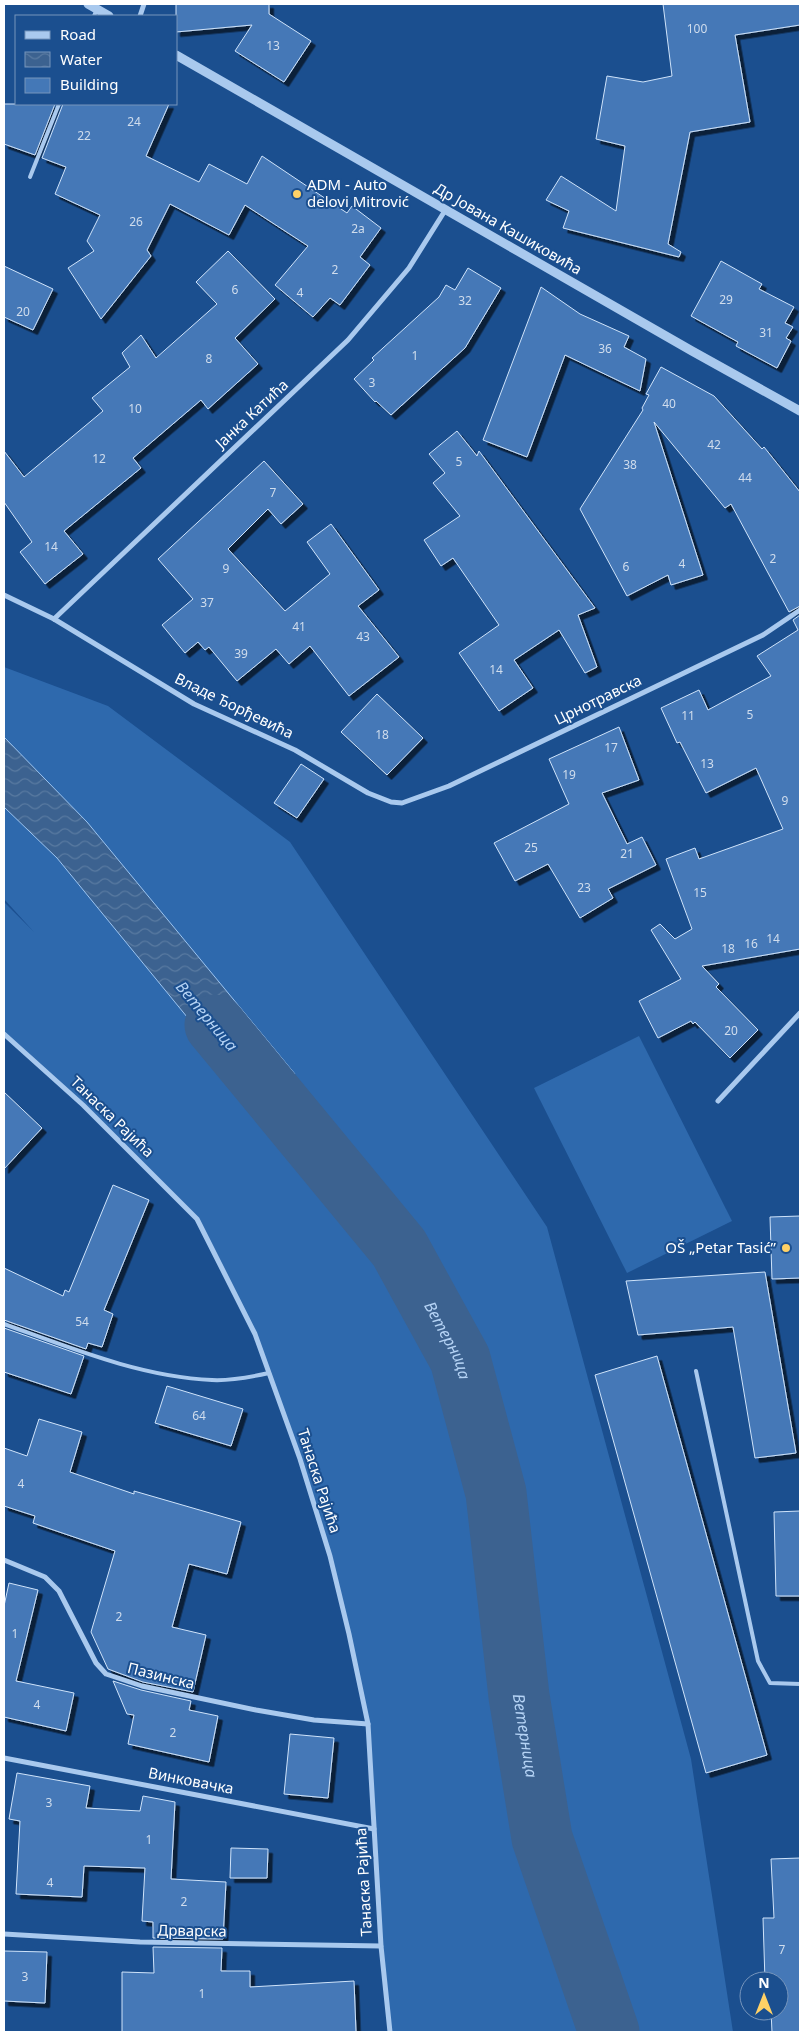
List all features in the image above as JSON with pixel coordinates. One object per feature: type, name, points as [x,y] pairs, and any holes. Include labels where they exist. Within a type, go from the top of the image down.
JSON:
[{"type":"street","points":[[88,4],[96,13]]},
{"type":"street","name":"Др Јована Кашиковића","points":[[178,56],[692,352],[800,411]]},
{"type":"street","name":"Јанка Катића","points":[[54,619],[348,340],[409,268],[446,209]]},
{"type":"street","name":"Владе Ђорђевића","points":[[4,595],[54,619],[194,704],[295,750],[368,793],[391,802],[402,803]]},
{"type":"street","name":"Црнотравска","points":[[402,803],[449,786],[745,644],[763,635],[800,610]]},
{"type":"street","points":[[718,1101],[800,1013]]},
{"type":"street","name":"Танаска Рајића","points":[[4,1034],[83,1105],[197,1218],[255,1334],[300,1459],[330,1556],[368,1724],[381,1946],[390,2032]]},
{"type":"street","name":"Пазинска","points":[[4,1560],[45,1577],[59,1591],[96,1663],[106,1674],[142,1686],[256,1710],[314,1720],[368,1724]]},
{"type":"street","name":"Винковачка","points":[[4,1758],[374,1829]]},
{"type":"street","name":"Дрварска","points":[[4,1934],[140,1942],[381,1946]]},
{"type":"lane","points":[[30,178],[59,105]]},
{"type":"lane","points":[[4,1324],[124,1365],[172,1376],[214,1381],[269,1373]]},
{"type":"lane","points":[[696,1371],[758,1661],[770,1683],[800,1684]]},
{"type":"shaded area","points":[[4,667],[108,706],[290,842],[547,1227],[691,1759],[733,2032],[390,2032],[381,1946],[368,1724],[330,1556],[300,1459],[255,1334],[197,1219],[83,1105],[4,1034],[4,902],[34,932],[4,899]]},
{"type":"shaded area","points":[[639,1036],[732,1221],[627,1273],[534,1088]]},
{"type":"water","points":[[4,737],[87,822],[295,1074],[255,1100],[57,858],[4,807]]},
{"type":"building","points":[[176,4],[269,4],[269,14],[311,41],[284,82],[235,51],[252,25],[178,32],[178,15],[176,15]]},
{"type":"building","points":[[663,4],[800,4],[800,25],[735,35],[750,122],[690,132],[668,244],[681,252],[679,257],[563,228],[569,211],[546,200],[561,176],[616,211],[625,146],[596,139],[607,76],[643,82],[672,76]]},
{"type":"building","points":[[4,104],[55,105],[35,155],[4,144]]},
{"type":"building","points":[[63,105],[169,105],[146,156],[199,182],[209,164],[247,184],[262,156],[347,213],[352,206],[381,228],[360,257],[370,265],[340,305],[330,298],[313,317],[275,285],[308,246],[245,205],[229,235],[170,204],[147,250],[151,256],[101,319],[68,268],[94,251],[87,241],[100,215],[55,194],[66,167],[42,158]]},
{"type":"building","points":[[228,251],[275,299],[235,338],[258,364],[208,409],[201,400],[133,458],[141,468],[64,531],[83,554],[45,584],[20,552],[32,542],[4,502],[4,451],[24,477],[103,411],[92,398],[130,367],[122,353],[141,335],[156,358],[217,304],[196,282]]},
{"type":"building","points":[[721,261],[762,284],[759,289],[794,307],[785,323],[793,327],[786,338],[791,341],[777,368],[736,346],[738,342],[691,316]]},
{"type":"building","points":[[4,266],[53,289],[33,330],[4,317]]},
{"type":"building","points":[[468,268],[501,288],[465,348],[391,415],[375,402],[354,379],[374,360],[372,358],[439,297],[446,285],[455,290]]},
{"type":"building","points":[[541,287],[580,314],[629,336],[624,347],[646,359],[640,391],[565,355],[527,457],[483,440]]},
{"type":"building","points":[[661,367],[714,396],[762,449],[764,447],[800,492],[800,606],[789,612],[731,504],[725,508],[654,422],[703,575],[671,585],[668,575],[627,596],[580,509],[643,410],[642,408],[649,395],[646,394]]},
{"type":"building","points":[[457,431],[477,456],[479,451],[595,608],[578,615],[597,667],[585,673],[559,630],[514,660],[533,688],[499,711],[459,653],[499,625],[453,558],[441,566],[424,540],[460,516],[433,483],[445,473],[429,454]]},
{"type":"building","points":[[264,461],[303,504],[281,524],[268,509],[228,549],[285,611],[330,574],[307,542],[331,524],[379,590],[358,606],[399,657],[349,696],[310,646],[289,664],[276,649],[237,681],[209,647],[205,650],[198,642],[185,653],[162,625],[193,599],[158,559]]},
{"type":"building","points":[[800,615],[800,949],[702,966],[719,984],[716,987],[758,1030],[730,1058],[695,1022],[693,1024],[691,1021],[658,1038],[639,1001],[681,979],[651,930],[660,924],[675,939],[692,929],[666,859],[695,848],[699,859],[783,829],[756,768],[706,793],[680,742],[677,743],[661,708],[699,690],[708,710],[771,676],[757,656],[798,630],[793,620]]},
{"type":"building","points":[[377,694],[423,738],[387,775],[341,732]]},
{"type":"building","points":[[619,727],[639,780],[602,793],[627,844],[642,837],[656,865],[608,889],[613,898],[580,918],[548,864],[515,881],[494,843],[569,804],[549,759]]},
{"type":"building","points":[[301,764],[324,779],[297,818],[274,803]]},
{"type":"building","points":[[4,1092],[42,1128],[4,1169]]},
{"type":"building","points":[[113,1185],[149,1200],[104,1310],[113,1314],[102,1347],[88,1343],[86,1349],[4,1320],[4,1268],[63,1296],[65,1290],[69,1292]]},
{"type":"building","name":"OŠ „Petar Tasić”","points":[[800,1216],[800,1278],[772,1279],[770,1217]]},
{"type":"building","points":[[765,1272],[796,1453],[755,1458],[733,1327],[638,1335],[626,1281]]},
{"type":"building","points":[[4,1328],[84,1356],[71,1394],[4,1372]]},
{"type":"building","points":[[657,1356],[767,1755],[706,1773],[595,1375]]},
{"type":"building","points":[[167,1386],[243,1409],[231,1446],[155,1423]]},
{"type":"building","points":[[39,1419],[82,1432],[70,1472],[134,1494],[134,1491],[241,1522],[227,1574],[189,1564],[172,1627],[206,1635],[193,1692],[143,1682],[108,1669],[91,1632],[115,1551],[33,1523],[35,1516],[4,1506],[4,1448],[27,1456]]},
{"type":"building","points":[[800,1511],[800,1596],[776,1596],[774,1512]]},
{"type":"building","points":[[9,1583],[38,1590],[16,1681],[74,1693],[66,1731],[4,1717],[4,1606]]},
{"type":"building","points":[[113,1681],[141,1690],[191,1701],[189,1710],[218,1716],[209,1762],[128,1744],[134,1715],[127,1714]]},
{"type":"building","points":[[290,1734],[334,1738],[328,1798],[284,1794]]},
{"type":"building","points":[[17,1773],[90,1786],[86,1808],[140,1811],[143,1796],[175,1802],[171,1879],[226,1882],[223,1939],[153,1938],[153,1922],[142,1921],[145,1868],[84,1866],[82,1897],[16,1894],[20,1821],[9,1819]]},
{"type":"building","points":[[231,1848],[268,1849],[267,1878],[230,1878]]},
{"type":"building","points":[[800,1858],[800,2032],[772,2032],[771,2021],[789,2021],[789,1971],[765,1971],[763,1918],[774,1918],[771,1859]]},
{"type":"building","points":[[153,1947],[222,1948],[221,1971],[250,1971],[250,1987],[354,1981],[356,2032],[122,2032],[122,1972],[154,1973]]},
{"type":"building","points":[[4,1951],[47,1952],[45,2003],[4,2001]]},
{"type":"waterway","name":"Ветерница","points":[[215,1025],[399,1248],[460,1359],[496,1493],[519,1696],[542,1838],[609,2032]]},
{"type":"place","name":"ADM - Auto delovi Mitrović","points":[[297,194]]},
{"type":"place","name":"OŠ „Petar Tasić”","points":[[786,1248]]}]
